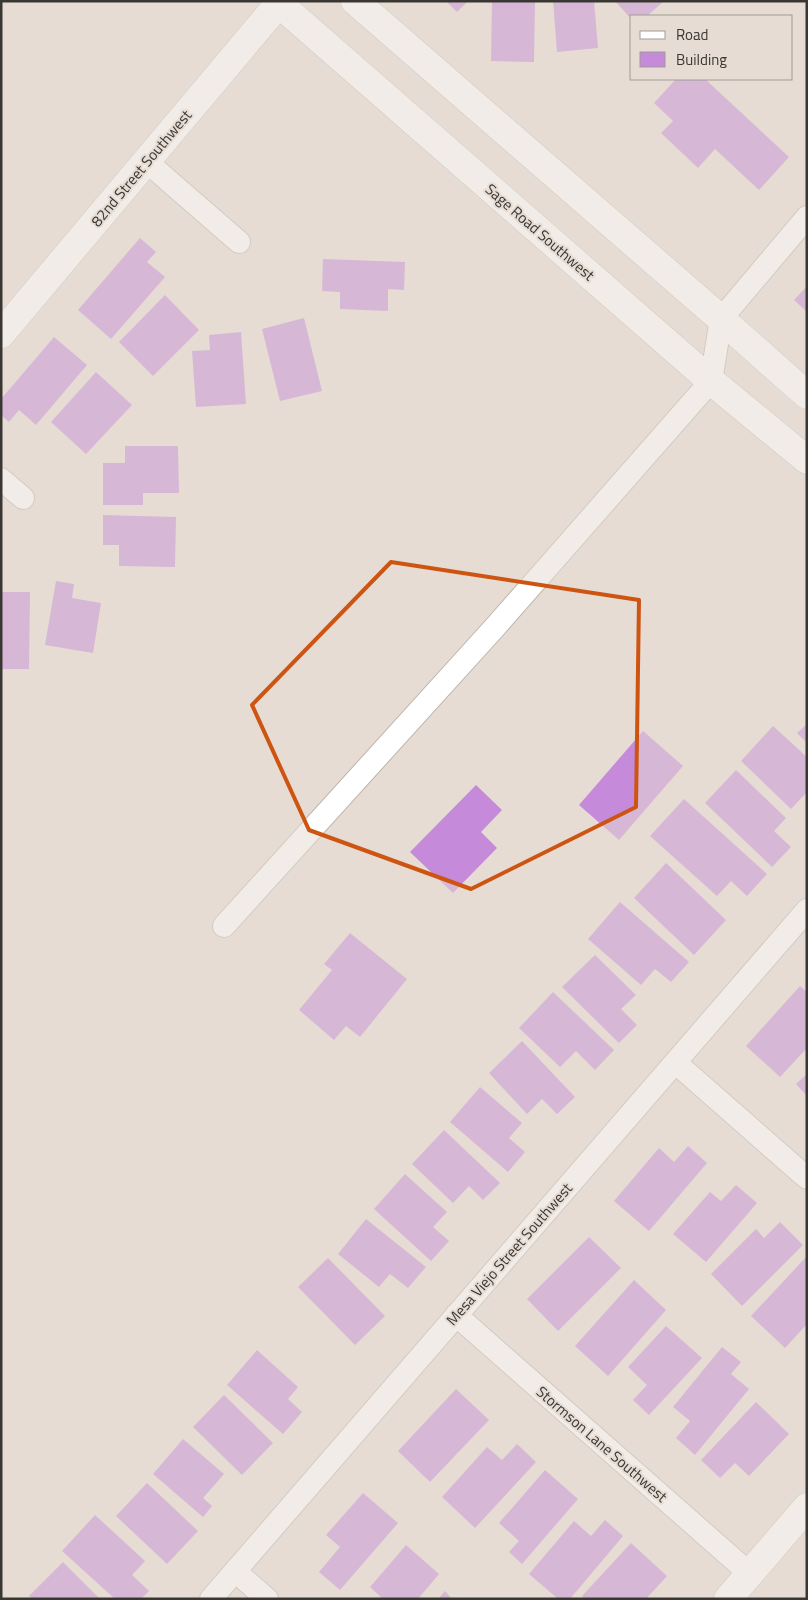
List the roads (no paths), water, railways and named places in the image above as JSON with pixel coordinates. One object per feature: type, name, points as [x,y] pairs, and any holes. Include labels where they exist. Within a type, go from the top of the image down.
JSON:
[{"type":"street","points":[[355,1],[807,395]]},
{"type":"street","name":"82nd Street Southwest","points":[[1,334],[147,162],[278,2]]},
{"type":"street","name":"Sage Road Southwest","points":[[278,2],[711,381],[807,460]]},
{"type":"street","points":[[147,162],[239,242]]},
{"type":"street","points":[[224,926],[496,626],[711,381],[721,319],[807,217]]},
{"type":"street","points":[[1,480],[23,498]]},
{"type":"street","name":"Mesa Viejo Street Southwest","points":[[211,1599],[807,910]]},
{"type":"street","points":[[676,1063],[807,1178]]},
{"type":"street","name":"Stormson Lane Southwest","points":[[456,1315],[749,1573]]},
{"type":"street","points":[[728,1599],[807,1507]]},
{"type":"street","points":[[235,1571],[267,1599]]}]
